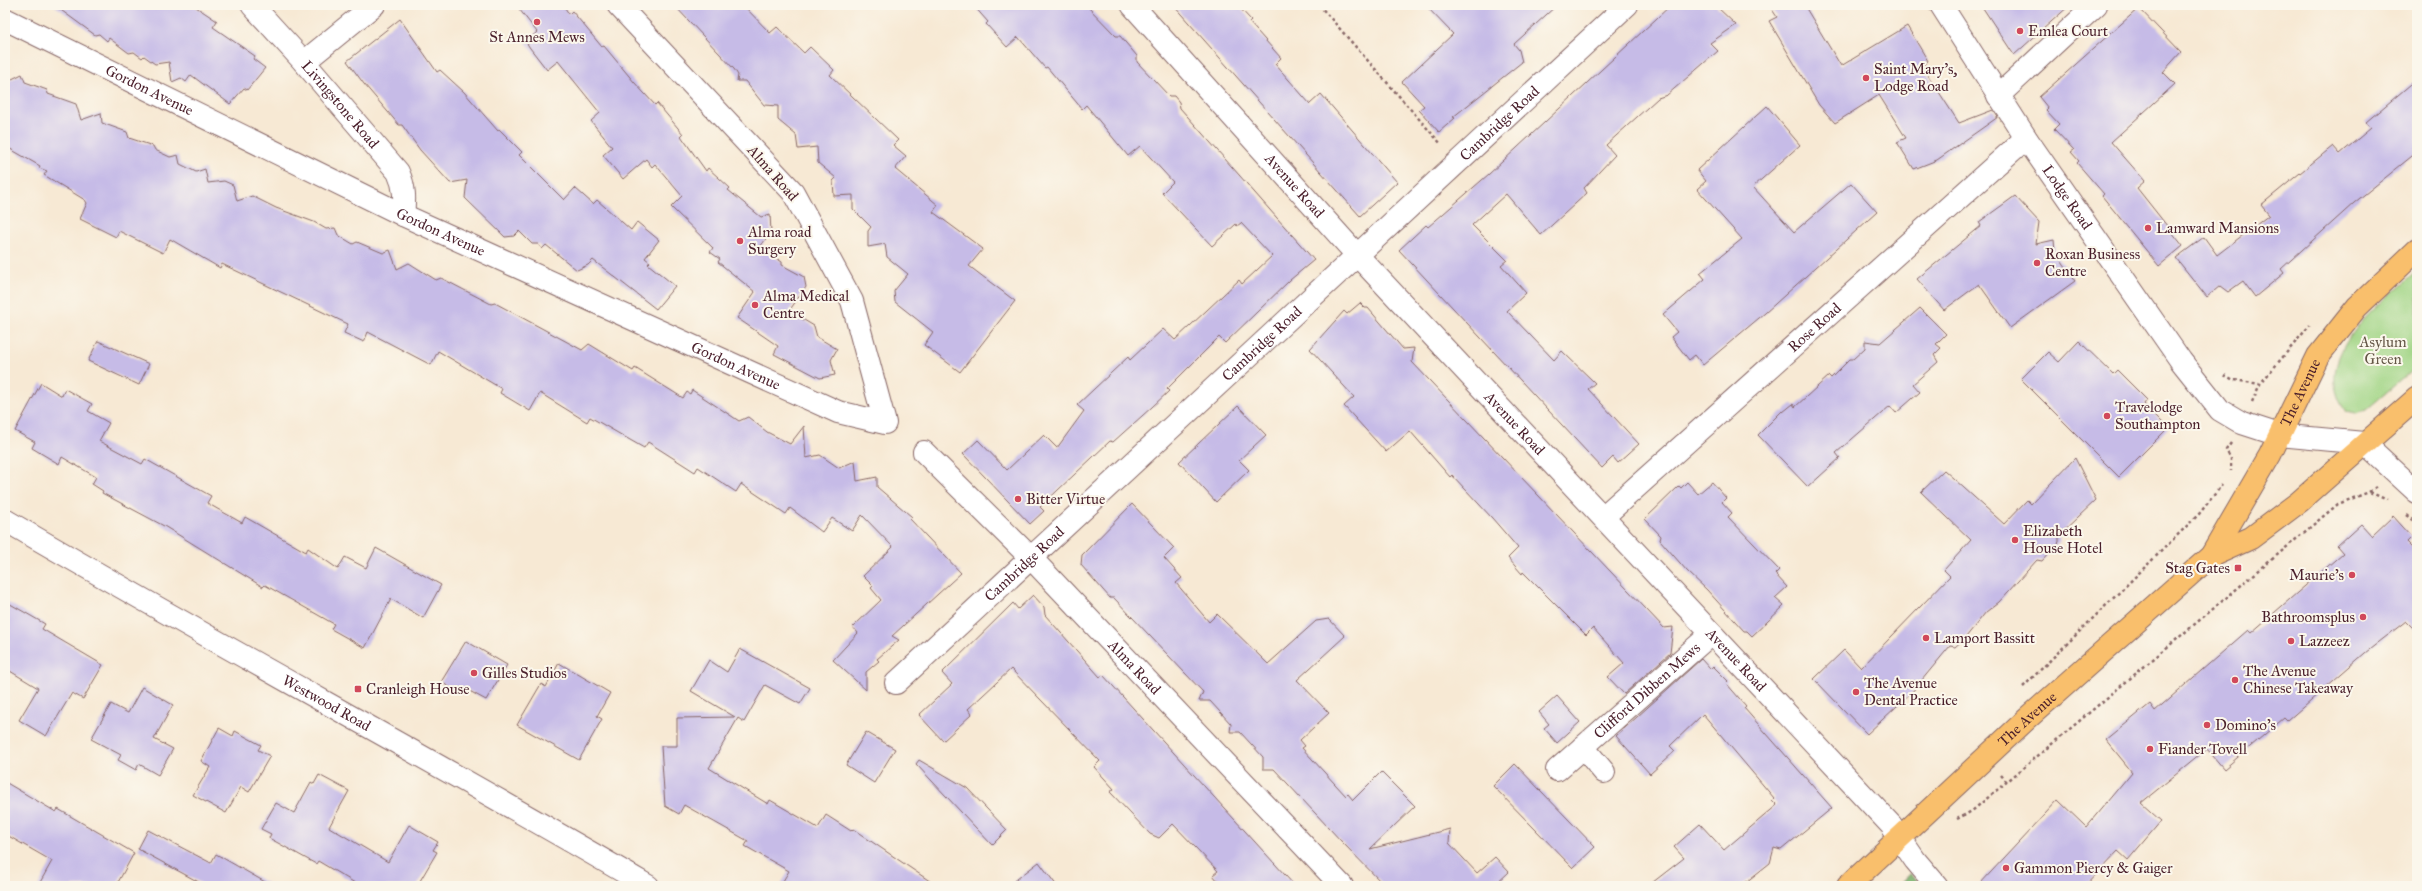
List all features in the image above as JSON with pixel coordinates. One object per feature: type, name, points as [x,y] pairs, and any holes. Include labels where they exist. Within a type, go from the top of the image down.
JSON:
[{"type":"main road","name":"The Avenue","points":[[2211,556],[2279,435],[2318,356],[2357,307],[2417,250]]},
{"type":"main road","name":"The Avenue","points":[[1848,886],[2029,717],[2211,556],[2251,538],[2276,520],[2299,502],[2364,443],[2417,398]]},
{"type":"street","name":"Livingstone Road","points":[[252,5],[304,62],[398,172],[403,183],[405,199],[403,215]]},
{"type":"street","points":[[304,62],[374,5]]},
{"type":"street","name":"Alma Road","points":[[618,5],[793,192],[852,301],[885,423]]},
{"type":"street","name":"Avenue Road","points":[[1132,5],[1357,255],[1900,837],[1915,860],[1937,886]]},
{"type":"street","name":"Cambridge Road","points":[[896,683],[1627,5]]},
{"type":"street","name":"Lodge Road","points":[[1941,5],[2026,138],[2208,397],[2232,418],[2279,435],[2364,443]]},
{"type":"street","points":[[1998,96],[2096,5]]},
{"type":"street","name":"Gordon Avenue","points":[[5,19],[403,215],[838,412],[885,423]]},
{"type":"street","name":"Rose Road","points":[[1603,518],[2026,138]]},
{"type":"street","points":[[2364,443],[2417,492]]},
{"type":"street","name":"Alma Road","points":[[924,452],[1031,558],[1342,886]]},
{"type":"street","name":"Westwood Road","points":[[5,520],[308,694],[519,810],[648,886]]},
{"type":"street","name":"Clifford Dibben Mews","points":[[1557,770],[1711,634]]},
{"type":"street","name":"Clifford Dibben Mews","points":[[1583,747],[1604,772]]},
{"type":"path","points":[[1319,5],[1458,162]]},
{"type":"path","points":[[2256,392],[2260,384],[2293,342]]},
{"type":"path","points":[[2218,369],[2234,380],[2260,384]]},
{"type":"path","points":[[2228,475],[2232,470],[2231,459],[2226,450],[2229,446]]},
{"type":"path","points":[[2020,691],[2199,514],[2225,481]]},
{"type":"path","points":[[1972,812],[2338,504],[2369,492]]},
{"type":"path","points":[[2001,775],[2007,782]]},
{"type":"green space","name":"Asylum Green","points":[[2417,271],[2417,366],[2366,410],[2355,414],[2346,412],[2336,391],[2335,371],[2341,352],[2353,333],[2368,316]]},
{"type":"green space","points":[[1910,873],[1921,886],[1897,886]]},
{"type":"building","points":[[54,5],[193,5],[217,21],[213,27],[255,56],[253,59],[265,68],[247,90],[244,88],[230,104],[191,75],[186,82],[181,78],[172,82],[169,62],[155,64],[144,56],[142,58],[134,52],[129,53],[109,38],[107,41],[99,34],[95,35]]},
{"type":"building","points":[[516,5],[563,5],[569,14],[572,11],[602,47],[604,46],[634,82],[655,105],[657,103],[683,134],[681,136],[706,171],[708,168],[730,188],[728,190],[761,217],[770,214],[771,232],[760,247],[782,262],[782,265],[804,277],[806,287],[789,311],[814,326],[817,337],[837,349],[831,360],[835,375],[820,378],[774,354],[778,346],[737,318],[755,292],[718,262],[720,259],[710,252],[713,248],[671,207],[682,196],[655,164],[652,167],[646,159],[623,179],[603,155],[612,147],[591,121],[600,113],[558,61],[547,70],[526,42],[537,32]]},
{"type":"building","points":[[674,5],[743,5],[770,33],[777,27],[804,53],[810,47],[834,70],[830,75],[898,140],[893,145],[906,156],[895,169],[938,205],[933,212],[983,249],[969,266],[1015,301],[960,372],[924,345],[933,332],[895,302],[894,291],[908,274],[887,257],[885,244],[868,247],[868,231],[871,227],[853,209],[853,195],[834,196],[833,181],[836,178],[818,163],[817,147],[798,149],[796,135],[778,120],[778,106],[764,105],[745,81],[737,81],[738,75],[734,69]]},
{"type":"building","points":[[973,5],[1086,5],[1116,36],[1120,36],[1137,56],[1137,62],[1169,96],[1174,96],[1179,102],[1180,108],[1314,260],[1290,280],[1225,343],[1219,337],[1167,389],[1169,391],[1113,442],[1110,441],[1040,507],[1044,511],[1030,524],[963,454],[978,440],[1007,470],[1044,435],[1057,448],[1084,411],[1077,405],[1128,357],[1130,360],[1163,329],[1175,340],[1239,280],[1242,284],[1272,256],[1241,223],[1237,226],[1236,224],[1212,246],[1162,193],[1173,182],[1140,146],[1128,156],[1086,105],[1082,109],[1047,67],[1045,68],[1018,37],[1007,47],[986,24],[988,22]]},
{"type":"building","points":[[1173,5],[1237,5],[1251,20],[1249,22],[1281,58],[1275,64],[1310,104],[1321,94],[1397,182],[1360,216]]},
{"type":"building","points":[[1425,5],[1557,5],[1514,44],[1519,50],[1522,62],[1453,117],[1455,118],[1439,132],[1419,110],[1424,106],[1402,82],[1453,34]]},
{"type":"building","points":[[1671,5],[1715,5],[1736,25],[1710,43],[1718,51],[1667,95],[1658,98],[1606,145],[1615,155],[1584,188],[1587,193],[1541,235],[1506,194],[1472,225],[1507,260],[1501,265],[1526,293],[1507,311],[1554,360],[1562,351],[1595,383],[1588,389],[1639,444],[1618,463],[1613,457],[1602,468],[1399,250],[1426,225],[1428,227],[1489,174]]},
{"type":"building","name":"Saint Mary's, Lodge Road","points":[[1769,5],[1804,5],[1841,66],[1907,26],[1928,61],[1922,66],[1959,123],[1993,110],[1998,117],[1937,160],[1914,169],[1897,142],[1906,138],[1879,95],[1835,123],[1819,105],[1769,21],[1777,17]]},
{"type":"building","name":"Emlea Court","points":[[1981,5],[2070,5],[2014,55]]},
{"type":"building","points":[[2139,8],[2181,52],[2163,72],[2175,84],[2111,142],[2145,181],[2137,188],[2183,246],[2159,266],[2102,196],[2104,194],[2077,163],[2079,161],[2071,152],[2074,150],[2054,129],[2059,124],[2046,110],[2048,108],[2039,97]]},
{"type":"building","points":[[400,19],[437,72],[440,70],[464,92],[498,131],[499,129],[522,152],[519,155],[564,200],[575,188],[593,204],[597,200],[631,230],[637,222],[659,240],[645,258],[650,262],[648,264],[675,286],[656,309],[593,260],[588,265],[577,270],[546,245],[542,249],[538,244],[532,244],[519,231],[514,236],[505,237],[465,198],[467,180],[450,183],[420,150],[402,125],[399,125],[364,84],[347,61]]},
{"type":"building","points":[[22,74],[25,82],[47,90],[48,94],[76,104],[81,120],[101,113],[102,123],[127,132],[129,138],[153,146],[155,150],[170,157],[178,155],[180,164],[196,172],[205,169],[208,183],[224,181],[233,185],[237,201],[252,196],[276,208],[314,222],[326,229],[335,228],[338,235],[353,244],[357,242],[383,253],[390,250],[397,269],[409,263],[436,280],[441,278],[491,304],[495,303],[582,350],[589,344],[633,371],[635,368],[683,398],[687,392],[690,394],[692,390],[739,421],[748,417],[767,432],[790,444],[804,426],[806,458],[820,455],[839,468],[855,461],[857,481],[877,477],[877,487],[912,517],[910,519],[961,573],[892,636],[899,640],[877,659],[879,661],[866,672],[866,690],[833,660],[858,633],[853,627],[881,600],[871,588],[873,586],[863,576],[893,547],[862,515],[852,531],[832,518],[822,532],[790,508],[786,514],[741,484],[736,492],[698,467],[695,472],[648,442],[644,448],[590,417],[587,422],[540,393],[530,411],[500,393],[502,389],[438,351],[431,365],[368,332],[364,342],[344,333],[348,324],[222,264],[220,268],[170,239],[163,253],[119,231],[116,237],[80,219],[87,203],[85,200],[44,175],[47,171],[39,168],[40,166],[5,146],[5,87],[8,81]]},
{"type":"building","points":[[2417,79],[2417,152],[2354,203],[2281,269],[2284,273],[2255,297],[2243,281],[2228,292],[2220,286],[2207,297],[2176,258],[2204,237],[2217,255],[2269,215],[2261,205],[2333,146],[2340,154],[2371,128],[2366,122]]},
{"type":"building","points":[[1767,106],[1800,145],[1753,187],[1794,232],[1851,183],[1877,212],[1765,313],[1703,365],[1695,355],[1689,360],[1671,337],[1677,332],[1663,315],[1705,279],[1700,273],[1742,239],[1697,189],[1706,181],[1697,170]]},
{"type":"building","name":"Roxan Business Centre","points":[[2015,196],[2039,222],[2036,244],[2054,240],[2055,252],[2075,281],[2010,328],[1979,284],[1944,310],[1917,279],[1981,226],[1979,222]]},
{"type":"building","points":[[1360,303],[1365,308],[1368,308],[1403,349],[1414,348],[1412,362],[1664,628],[1673,627],[1670,653],[1624,694],[1608,677],[1624,663],[1593,628],[1586,635],[1523,572],[1522,574],[1508,558],[1518,548],[1452,475],[1450,477],[1410,431],[1386,452],[1344,406],[1354,397],[1310,349],[1344,311],[1347,314]]},
{"type":"building","points":[[1920,308],[1946,334],[1936,344],[1941,348],[1934,355],[1938,362],[1913,384],[1920,392],[1896,413],[1890,406],[1836,453],[1840,458],[1808,487],[1758,435],[1782,411],[1783,412],[1793,404],[1795,407],[1829,376],[1831,378],[1850,359],[1853,359],[1865,348],[1865,341],[1880,343]]},
{"type":"building","points":[[98,341],[149,364],[139,385],[88,361]]},
{"type":"building","name":"Travelodge Southampton","points":[[2079,341],[2113,374],[2117,370],[2147,400],[2144,404],[2168,428],[2119,477],[2021,379],[2048,352],[2059,362]]},
{"type":"building","points":[[41,383],[62,396],[65,389],[92,404],[88,411],[109,423],[99,441],[142,464],[145,459],[211,496],[207,503],[242,523],[245,517],[306,552],[308,548],[338,569],[345,557],[366,568],[376,548],[441,585],[423,618],[391,599],[365,648],[331,629],[334,624],[265,585],[263,587],[164,526],[102,493],[103,491],[92,484],[96,477],[62,457],[59,464],[32,448],[35,442],[15,431]]},
{"type":"building","points":[[1238,406],[1266,435],[1239,460],[1249,470],[1216,502],[1179,462]]},
{"type":"building","points":[[2075,458],[2096,500],[2059,535],[2059,542],[2042,561],[2037,560],[1999,602],[1986,612],[1966,637],[1955,647],[1950,646],[1912,692],[1867,734],[1814,679],[1844,650],[1861,668],[1950,576],[1944,570],[1971,540],[1921,492],[1944,470],[2004,524],[2027,500],[2031,504]]},
{"type":"building","points":[[1687,482],[1698,494],[1712,482],[1726,498],[1722,502],[1732,513],[1728,517],[1779,570],[1775,574],[1787,587],[1775,598],[1784,606],[1752,636],[1747,631],[1744,631],[1707,590],[1687,571],[1660,540],[1661,536],[1645,519],[1679,486],[1681,488]]},
{"type":"building","points":[[1132,504],[1174,548],[1164,558],[1182,578],[1176,583],[1209,622],[1217,614],[1268,664],[1316,621],[1329,619],[1345,636],[1297,680],[1329,713],[1300,740],[1305,746],[1302,748],[1346,796],[1348,794],[1353,800],[1381,772],[1415,806],[1370,849],[1450,829],[1449,843],[1477,873],[1495,857],[1509,872],[1494,886],[1385,886],[1274,769],[1263,769],[1263,757],[1240,732],[1230,732],[1231,724],[1210,701],[1199,701],[1203,692],[1114,598],[1110,598],[1081,565],[1082,555]]},
{"type":"building","points":[[2393,516],[2412,537],[2407,542],[2417,552],[2417,632],[2406,621],[2365,653],[2287,721],[2284,718],[2224,769],[2207,749],[2141,803],[2161,821],[2128,860],[2118,851],[2085,886],[1978,886],[2058,800],[2086,827],[2132,772],[2106,740],[2150,704],[2155,711],[2248,630],[2251,633],[2343,553],[2337,546],[2361,524],[2372,536]]},
{"type":"building","points":[[1033,595],[1044,607],[1045,615],[1100,677],[1103,675],[1295,886],[1222,886],[1213,875],[1218,871],[1173,824],[1159,838],[1150,834],[1110,792],[1114,789],[1094,767],[1100,761],[1011,669],[968,709],[972,714],[943,741],[919,715],[952,684],[942,673],[1013,603],[1018,609]]},
{"type":"building","points":[[5,601],[45,624],[42,629],[103,665],[83,699],[72,693],[46,736],[19,720],[38,688],[5,668]]},
{"type":"building","name":"Gilles Studios","points":[[466,641],[507,665],[486,700],[464,688],[461,694],[441,682]]},
{"type":"building","points":[[740,649],[810,688],[800,704],[765,685],[744,722],[738,718],[709,768],[768,804],[770,800],[818,828],[826,815],[851,831],[853,829],[937,886],[780,886],[789,871],[745,846],[748,841],[684,805],[679,814],[665,806],[661,746],[677,746],[677,718],[735,717],[691,691],[709,660],[727,672]]},
{"type":"building","points":[[1701,659],[1710,669],[1713,666],[1728,681],[1726,683],[1746,706],[1744,708],[1832,808],[1781,850],[1774,848],[1770,863],[1741,886],[1648,886],[1684,858],[1674,847],[1700,824],[1724,850],[1777,805],[1772,800],[1774,798],[1703,714],[1670,746],[1675,751],[1650,774],[1616,736]]},
{"type":"building","points":[[559,663],[610,693],[597,716],[602,719],[579,760],[517,725],[541,684],[546,687]]},
{"type":"building","points":[[142,687],[173,705],[154,739],[173,749],[158,775],[139,764],[136,770],[118,760],[121,755],[91,739],[111,704],[128,713]]},
{"type":"building","points":[[1557,696],[1580,722],[1557,743],[1544,728],[1549,724],[1539,712]]},
{"type":"building","points":[[219,728],[233,736],[235,731],[261,745],[258,750],[270,756],[249,792],[241,787],[226,813],[193,795],[210,767],[201,761]]},
{"type":"building","points":[[866,732],[895,749],[874,783],[846,765]]},
{"type":"building","points":[[919,760],[967,788],[1007,830],[992,845],[916,764]]},
{"type":"building","points":[[1515,764],[1595,847],[1573,868],[1493,786]]},
{"type":"building","points":[[319,775],[349,791],[329,827],[388,862],[409,825],[438,842],[433,850],[437,852],[417,886],[360,886],[318,861],[316,864],[269,838],[271,834],[261,829],[276,803],[294,813],[311,782],[314,784]]},
{"type":"building","points":[[5,782],[56,812],[58,809],[134,853],[116,886],[38,886],[52,861],[5,834]]},
{"type":"building","points":[[148,830],[211,863],[216,854],[272,886],[206,886],[138,849]]},
{"type":"building","points":[[1039,862],[1057,886],[1008,886]]},
{"type":"place","name":"St Annes Mews","points":[[537,22]]},
{"type":"place","name":"Emlea Court","points":[[2020,31]]},
{"type":"place","name":"Saint Mary's, Lodge Road","points":[[1866,78]]},
{"type":"place","name":"Lamward Mansions","points":[[2148,228]]},
{"type":"place","name":"Alma road Surgery","points":[[740,241]]},
{"type":"place","name":"Roxan Business Centre","points":[[2037,263]]},
{"type":"place","name":"Alma Medical Centre","points":[[755,305]]},
{"type":"place","name":"Travelodge Southampton","points":[[2107,416]]},
{"type":"place","name":"Bitter Virtue","points":[[1018,499]]},
{"type":"place","name":"Elizabeth House Hotel","points":[[2015,540]]},
{"type":"place","name":"Stag Gates","points":[[2238,568]]},
{"type":"place","name":"Maurie's","points":[[2352,575]]},
{"type":"place","name":"Bathroomsplus","points":[[2363,617]]},
{"type":"place","name":"Lamport Bassitt","points":[[1926,638]]},
{"type":"place","name":"Lazzeez","points":[[2291,641]]},
{"type":"place","name":"Gilles Studios","points":[[474,673]]},
{"type":"place","name":"The Avenue Chinese Takeaway","points":[[2235,680]]},
{"type":"place","name":"Cranleigh House","points":[[358,689]]},
{"type":"place","name":"The Avenue Dental Practice","points":[[1856,692]]},
{"type":"place","name":"Domino's","points":[[2207,725]]},
{"type":"place","name":"Fiander Tovell","points":[[2150,749]]},
{"type":"place","name":"Gammon Piercy & Gaiger","points":[[2006,868]]}]
